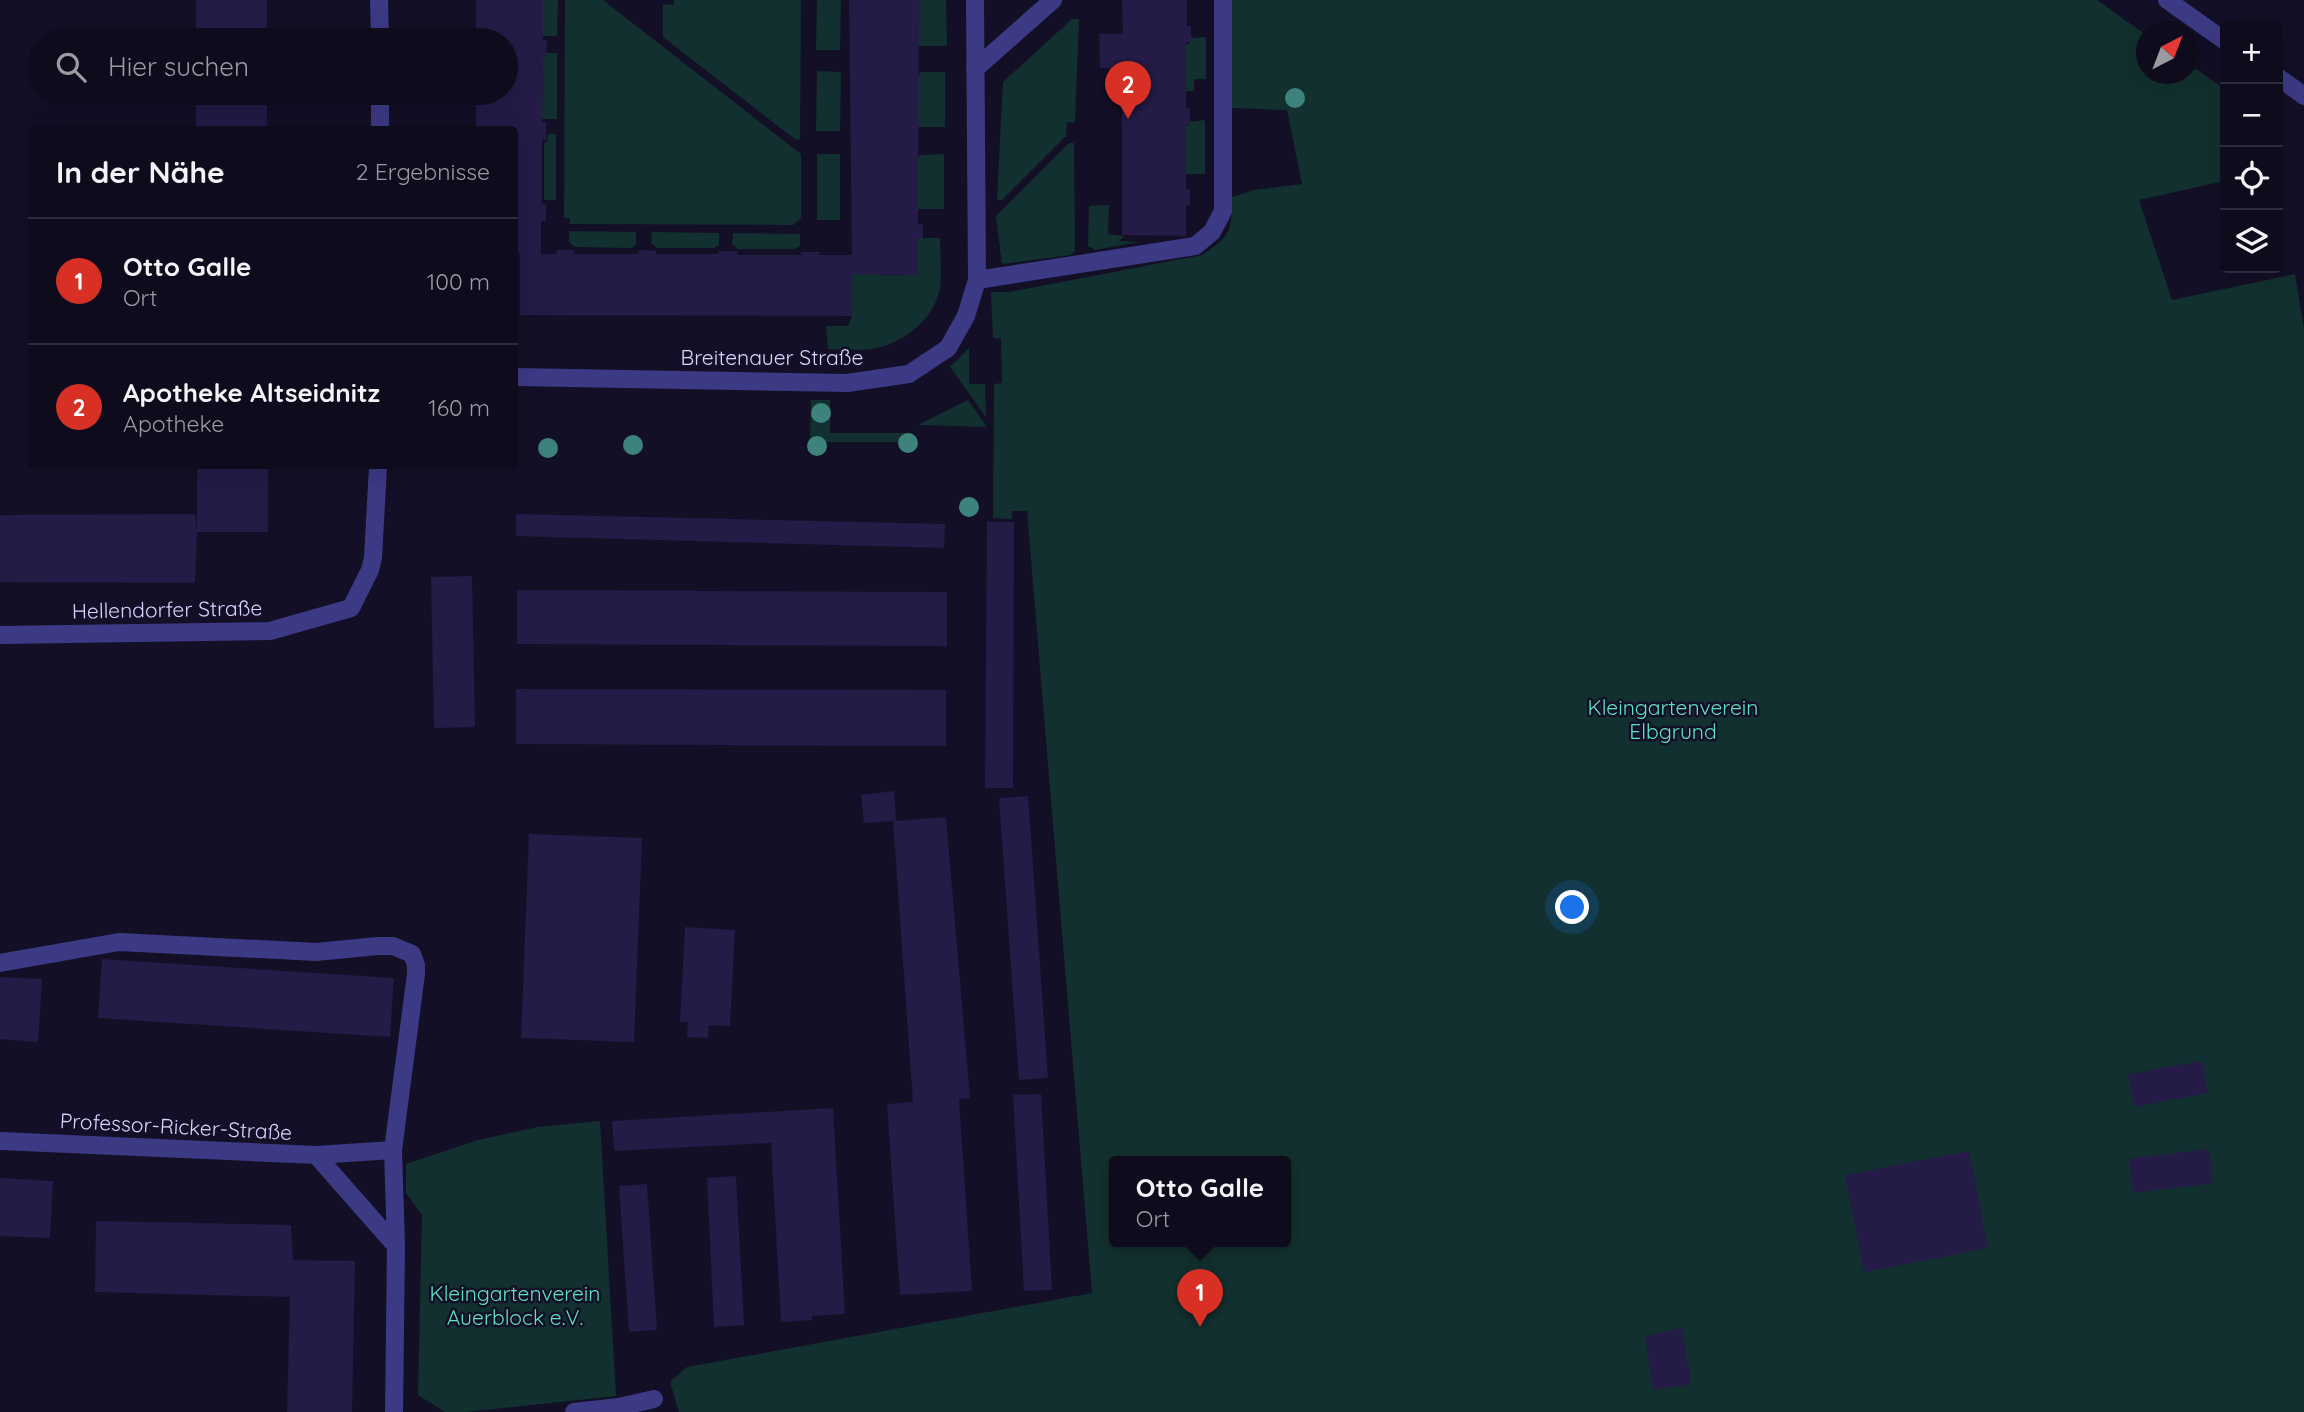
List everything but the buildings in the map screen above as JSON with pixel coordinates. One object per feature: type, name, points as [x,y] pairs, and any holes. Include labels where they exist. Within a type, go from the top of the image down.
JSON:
[{"type":"street","points":[[379,0],[380,28]]},
{"type":"street","name":"Breitenauer Straße","points":[[518,377],[847,383],[909,374],[948,348],[966,316],[977,280],[975,0]]},
{"type":"street","points":[[975,69],[1053,0]]},
{"type":"street","points":[[977,280],[1195,246],[1212,232],[1223,211],[1223,0]]},
{"type":"street","points":[[2167,0],[2220,37]]},
{"type":"street","points":[[2283,81],[2304,96]]},
{"type":"street","points":[[380,105],[380,126]]},
{"type":"street","name":"Hellendorfer Straße","points":[[0,635],[270,631],[351,608],[373,558],[378,469]]},
{"type":"street","points":[[0,963],[119,942],[316,952],[393,946],[412,954],[416,974],[393,1150],[396,1246],[394,1412]]},
{"type":"street","name":"Professor-Ricker-Straße","points":[[0,1141],[316,1155],[396,1246]]},
{"type":"street","points":[[316,1155],[393,1150]]},
{"type":"street","points":[[574,1412],[618,1407],[654,1399]]},
{"type":"green space","points":[[543,0],[558,0],[557,36],[542,36]]},
{"type":"green space","points":[[565,0],[603,0],[801,154],[801,218],[793,225],[570,224],[570,218],[564,218]]},
{"type":"green space","points":[[674,0],[801,0],[800,139],[796,140],[663,37],[663,4],[674,5]]},
{"type":"green space","points":[[817,0],[841,0],[840,50],[816,50]]},
{"type":"green space","points":[[918,0],[946,0],[947,46],[918,46]]},
{"type":"green space","name":"Kleingartenverein Elbgrund","points":[[1232,0],[2097,0],[2136,28],[2136,84],[2199,84],[2199,71],[2220,86],[2220,182],[2139,200],[2172,300],[2295,274],[2304,329],[2304,1412],[679,1412],[670,1382],[687,1367],[1092,1293],[1027,511],[1012,511],[1012,519],[993,518],[994,384],[1002,383],[1001,338],[993,338],[991,292],[1010,292],[1202,255],[1219,243],[1228,232],[1232,197],[1254,190],[1302,184],[1287,110],[1231,108]]},
{"type":"green space","points":[[1072,19],[1079,19],[1075,122],[1067,122],[1066,136],[1002,200],[997,200],[1003,82]]},
{"type":"green space","points":[[1206,37],[1206,79],[1194,79],[1194,91],[1185,91],[1185,45],[1189,44],[1189,38]]},
{"type":"green space","points":[[543,53],[557,53],[557,119],[542,119]]},
{"type":"green space","points":[[817,71],[841,72],[840,131],[816,131]]},
{"type":"green space","points":[[921,72],[945,72],[945,127],[917,127],[917,77]]},
{"type":"green space","points":[[1205,120],[1205,174],[1184,174],[1184,126],[1188,125],[1188,122]]},
{"type":"green space","points":[[548,134],[556,134],[556,200],[544,200],[544,143],[547,142]]},
{"type":"green space","points":[[1069,143],[1074,143],[1075,251],[1070,255],[1002,264],[996,216]]},
{"type":"green space","points":[[817,154],[840,154],[840,220],[817,220]]},
{"type":"green space","points":[[944,154],[944,209],[916,209],[916,159],[921,155]]},
{"type":"green space","points":[[1109,205],[1108,234],[1124,236],[1119,241],[1139,242],[1095,250],[1088,246],[1089,206]]},
{"type":"green space","points":[[569,231],[636,232],[636,244],[632,248],[575,247],[569,242]]},
{"type":"green space","points":[[652,232],[719,233],[719,245],[714,248],[657,248],[651,243]]},
{"type":"green space","points":[[733,233],[800,234],[800,246],[795,249],[738,249],[732,244]]},
{"type":"green space","points":[[918,238],[940,238],[940,287],[932,310],[924,320],[905,336],[882,346],[860,350],[828,349],[826,326],[848,326],[852,316],[852,274],[918,275]]},
{"type":"green space","points":[[969,348],[969,384],[985,384],[986,417],[950,367]]},
{"type":"green space","points":[[811,400],[830,400],[830,433],[913,433],[912,442],[810,442]]},
{"type":"green space","points":[[968,400],[987,427],[918,425]]},
{"type":"green space","name":"Kleingartenverein Auerblock e.V.","points":[[600,1121],[616,1396],[445,1412],[418,1395],[422,1215],[406,1193],[406,1164],[478,1140],[537,1127]]},
{"type":"place","name":"Apotheke Altseidnitz","points":[[1128,119]]},
{"type":"place","name":"Otto Galle","points":[[1200,1327]]}]
